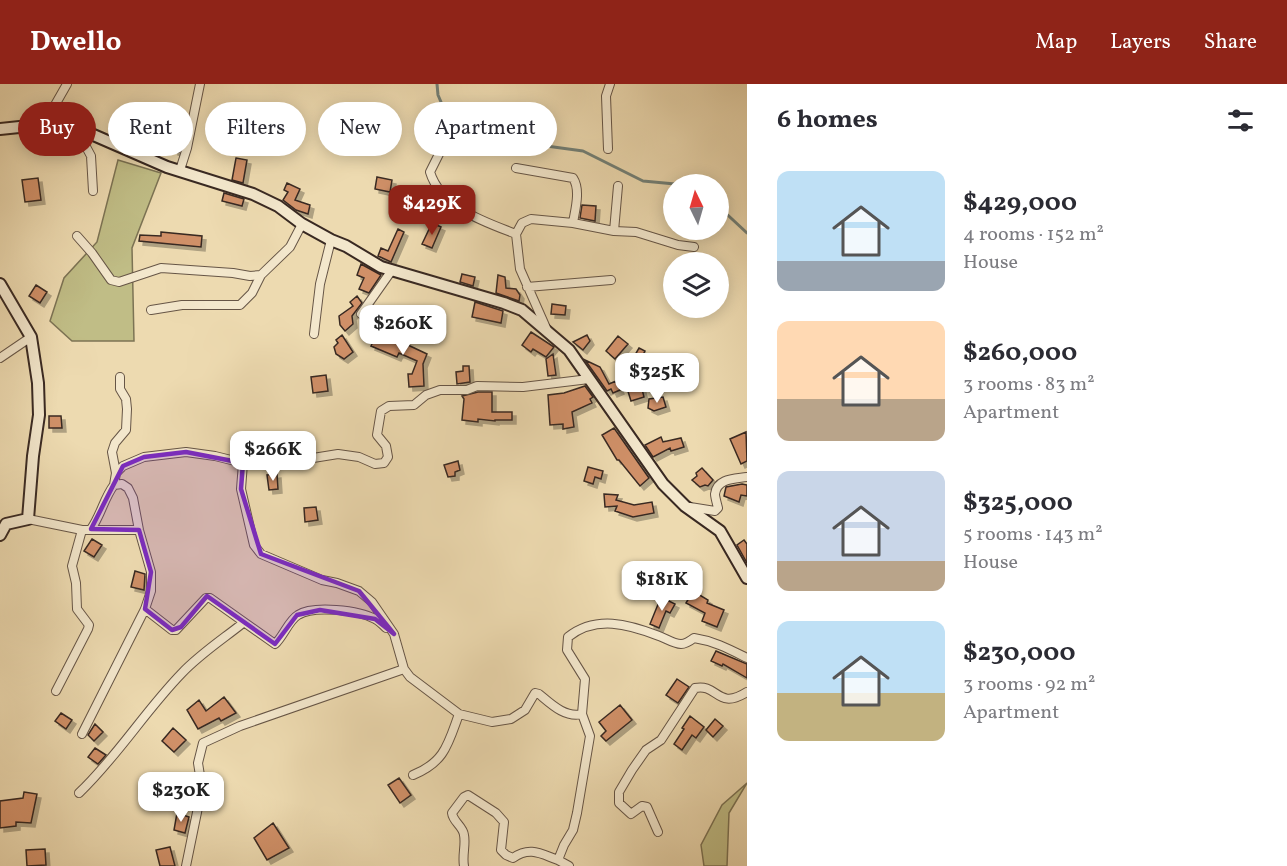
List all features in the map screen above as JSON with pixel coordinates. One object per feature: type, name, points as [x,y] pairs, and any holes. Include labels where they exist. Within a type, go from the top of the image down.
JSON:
[{"type":"street","points":[[57,102],[67,84]]},
{"type":"street","points":[[180,170],[187,148],[200,84]]},
{"type":"street","points":[[608,149],[609,119],[606,96],[610,84]]},
{"type":"street","points":[[0,129],[18,127]]},
{"type":"street","points":[[96,136],[167,167],[253,194],[278,206],[302,224],[381,267],[522,310],[568,350],[663,484],[686,506],[720,531],[747,578]]},
{"type":"street","points":[[91,156],[93,191]]},
{"type":"street","points":[[438,156],[430,172],[434,183],[451,201],[472,217],[516,234]]},
{"type":"street","points":[[516,168],[573,178],[577,193],[573,223]]},
{"type":"street","points":[[614,231],[618,186]]},
{"type":"street","points":[[548,331],[520,269],[516,234],[522,223],[531,219],[573,223],[614,231],[636,232],[678,245],[694,247]]},
{"type":"street","points":[[151,310],[182,305],[240,305],[252,293],[261,275],[290,247],[302,224]]},
{"type":"street","points":[[77,236],[111,280],[119,282],[161,268],[261,275]]},
{"type":"street","points":[[314,334],[320,284],[331,240]]},
{"type":"street","points":[[360,314],[392,270]]},
{"type":"street","points":[[527,287],[611,280]]},
{"type":"street","points":[[0,284],[31,337],[39,383],[39,415],[28,519]]},
{"type":"street","points":[[0,358],[31,337]]},
{"type":"street","points":[[91,529],[107,494],[114,485],[116,474],[112,452],[126,430],[126,399],[120,389],[120,377]]},
{"type":"street","points":[[116,474],[123,466],[144,457],[186,452],[243,463],[282,463],[338,454],[359,457],[375,464],[384,463],[388,457],[386,446],[377,435],[377,423],[381,411],[389,406],[414,405],[426,395],[440,390],[467,390],[477,386],[523,387],[589,379]]},
{"type":"street","points":[[243,463],[241,489],[254,545],[261,554],[322,580],[359,591],[372,602],[394,634],[404,669],[459,714],[492,722],[511,719],[525,710],[535,693],[561,711],[576,715],[582,714]]},
{"type":"street","points":[[686,506],[714,511],[718,508],[715,495],[718,486],[725,480],[747,477]]},
{"type":"street","points":[[82,735],[146,609],[151,591],[151,572],[133,498],[128,488],[122,484],[114,485]]},
{"type":"street","points":[[0,535],[3,521],[28,519],[82,530],[139,530]]},
{"type":"street","points":[[56,691],[89,625],[77,609],[76,583],[72,566],[82,530]]},
{"type":"street","points":[[146,609],[172,630],[176,630],[206,597],[210,598],[275,644],[297,615],[320,610],[343,610],[375,619],[394,634]]},
{"type":"street","points":[[558,860],[575,822],[590,736],[582,714],[585,679],[567,651],[568,638],[576,631],[601,622],[613,622],[680,644],[694,638],[706,640],[730,648],[747,658]]},
{"type":"street","points":[[78,793],[97,776],[182,673],[243,623]]},
{"type":"street","points":[[186,866],[201,788],[198,763],[203,743],[240,726],[404,669]]},
{"type":"street","points":[[658,832],[647,807],[642,806],[631,814],[619,803],[619,792],[632,770],[646,750],[661,740],[695,688],[700,687],[727,700],[735,699],[747,692]]},
{"type":"street","points":[[413,775],[429,768],[446,752],[459,714]]},
{"type":"street","points":[[464,866],[462,854],[465,838],[463,831],[452,818],[452,813],[468,795],[496,813],[504,822],[501,850],[512,862],[522,852],[530,850],[569,866]]},
{"type":"highlighted area","points":[[186,452],[243,463],[241,489],[261,554],[359,591],[394,634],[375,619],[320,610],[297,615],[275,644],[207,596],[181,627],[172,630],[145,609],[151,572],[139,530],[91,529],[123,466],[144,457]]},
{"type":"shaded area","points":[[118,160],[161,173],[132,248],[134,341],[72,341],[50,321],[64,278],[97,242]]},
{"type":"shaded area","points":[[747,783],[729,813],[727,866],[704,866],[701,845],[722,805]]},
{"type":"building","points":[[236,158],[247,160],[243,183],[232,180]]},
{"type":"building","points":[[377,177],[392,180],[390,192],[375,189]]},
{"type":"building","points":[[38,178],[41,200],[25,202],[22,180]]},
{"type":"building","points":[[287,183],[300,189],[295,200],[310,205],[308,214],[296,210],[283,200],[288,192],[284,190]]},
{"type":"building","points":[[224,193],[244,199],[242,206],[222,201]]},
{"type":"building","points":[[414,193],[429,205],[422,214],[407,203]]},
{"type":"building","points":[[582,205],[596,206],[595,221],[580,218]]},
{"type":"building","points":[[432,223],[441,227],[432,248],[422,244]]},
{"type":"building","points":[[398,229],[404,232],[391,262],[378,256],[381,248],[388,251]]},
{"type":"building","points":[[161,232],[202,236],[201,247],[139,241],[140,235],[161,236]]},
{"type":"building","points":[[361,264],[381,275],[369,293],[359,289],[364,278],[357,275]]},
{"type":"building","points":[[462,274],[475,277],[473,286],[460,282]]},
{"type":"building","points":[[498,275],[505,277],[506,288],[516,289],[520,295],[519,301],[496,293]]},
{"type":"building","points":[[36,285],[47,292],[40,303],[29,296]]},
{"type":"building","points":[[357,296],[362,303],[352,316],[353,324],[345,331],[340,325],[339,316],[353,306],[350,302]]},
{"type":"building","points":[[475,302],[503,311],[501,323],[472,317]]},
{"type":"building","points":[[552,304],[566,306],[565,315],[551,314]]},
{"type":"building","points":[[378,331],[427,354],[423,364],[424,386],[409,387],[408,374],[412,374],[417,361],[399,353],[397,357],[371,346]]},
{"type":"building","points":[[531,332],[554,347],[546,357],[533,349],[531,352],[522,345]]},
{"type":"building","points":[[342,335],[353,352],[344,359],[336,354],[334,347],[338,343],[336,340]]},
{"type":"building","points":[[587,335],[590,341],[583,350],[573,342]]},
{"type":"building","points":[[618,336],[628,344],[615,359],[606,351]]},
{"type":"building","points":[[639,348],[645,351],[634,371],[628,367]]},
{"type":"building","points":[[553,354],[556,375],[548,376],[546,359]]},
{"type":"building","points":[[585,360],[600,367],[609,384],[616,381],[620,390],[613,393],[611,389],[607,391]]},
{"type":"building","points":[[463,366],[469,366],[470,382],[457,384],[456,372],[463,371]]},
{"type":"building","points":[[326,375],[328,391],[313,393],[311,377]]},
{"type":"building","points":[[640,381],[644,397],[631,401],[626,385]]},
{"type":"building","points":[[585,386],[593,397],[590,399],[592,403],[572,412],[574,427],[563,429],[563,424],[550,425],[548,395],[564,393]]},
{"type":"building","points":[[478,392],[492,392],[492,412],[512,412],[512,420],[478,419],[478,422],[462,420],[464,399],[462,396]]},
{"type":"building","points":[[663,397],[666,407],[654,411],[648,408],[649,399]]},
{"type":"building","points":[[49,416],[61,416],[62,428],[49,428]]},
{"type":"building","points":[[614,428],[649,478],[640,486],[617,460],[602,435]]},
{"type":"building","points":[[746,432],[747,461],[741,464],[730,439]]},
{"type":"building","points":[[661,437],[663,442],[681,438],[684,447],[671,451],[670,448],[653,457],[645,445]]},
{"type":"building","points":[[458,461],[460,470],[455,472],[455,476],[448,477],[444,465]]},
{"type":"building","points":[[588,467],[603,471],[601,479],[595,477],[593,484],[584,481]]},
{"type":"building","points":[[702,468],[713,480],[708,486],[700,487],[692,480]]},
{"type":"building","points":[[277,474],[278,489],[269,490],[267,475]]},
{"type":"building","points":[[747,485],[747,496],[741,495],[739,502],[724,496],[726,487]]},
{"type":"building","points":[[604,494],[618,495],[616,500],[634,505],[652,502],[654,513],[633,517],[615,511],[617,506],[605,507]]},
{"type":"building","points":[[316,507],[318,520],[305,522],[304,508]]},
{"type":"building","points":[[92,539],[102,545],[94,557],[84,551]]},
{"type":"building","points":[[744,540],[747,544],[747,563],[737,545]]},
{"type":"building","points":[[135,571],[145,574],[144,590],[131,587]]},
{"type":"building","points":[[693,591],[708,600],[707,603],[724,610],[717,627],[702,621],[705,613],[686,603]]},
{"type":"building","points":[[661,597],[675,604],[670,613],[666,611],[659,628],[650,624]]},
{"type":"building","points":[[716,651],[747,664],[747,678],[723,664],[722,666],[711,661]]},
{"type":"building","points":[[677,679],[689,687],[678,703],[666,695]]},
{"type":"building","points":[[224,697],[236,713],[221,721],[219,718],[198,729],[187,710],[199,700],[206,711]]},
{"type":"building","points":[[620,705],[632,720],[606,741],[601,736],[606,731],[599,722]]},
{"type":"building","points":[[61,713],[72,720],[66,729],[55,721]]},
{"type":"building","points":[[690,716],[704,727],[696,738],[692,735],[682,750],[674,744]]},
{"type":"building","points":[[715,719],[723,726],[713,737],[706,730]]},
{"type":"building","points":[[95,724],[103,732],[94,741],[88,735]]},
{"type":"building","points":[[173,728],[186,740],[174,752],[162,741]]},
{"type":"building","points":[[95,748],[106,755],[98,764],[88,757]]},
{"type":"building","points":[[399,778],[411,795],[400,803],[388,785]]},
{"type":"building","points":[[24,792],[37,794],[31,823],[16,822],[16,826],[0,828],[0,801],[23,798]]},
{"type":"building","points":[[177,813],[189,817],[185,833],[174,830]]},
{"type":"building","points":[[273,823],[289,848],[267,860],[254,838]]},
{"type":"building","points":[[170,847],[175,866],[160,866],[156,850]]},
{"type":"building","points":[[45,849],[46,865],[27,866],[26,850]]},
{"type":"waterway","points":[[437,84],[438,95],[447,116],[472,133],[505,146],[539,145],[583,151],[643,181],[663,183]]},
{"type":"waterway","points":[[729,216],[747,233]]}]
